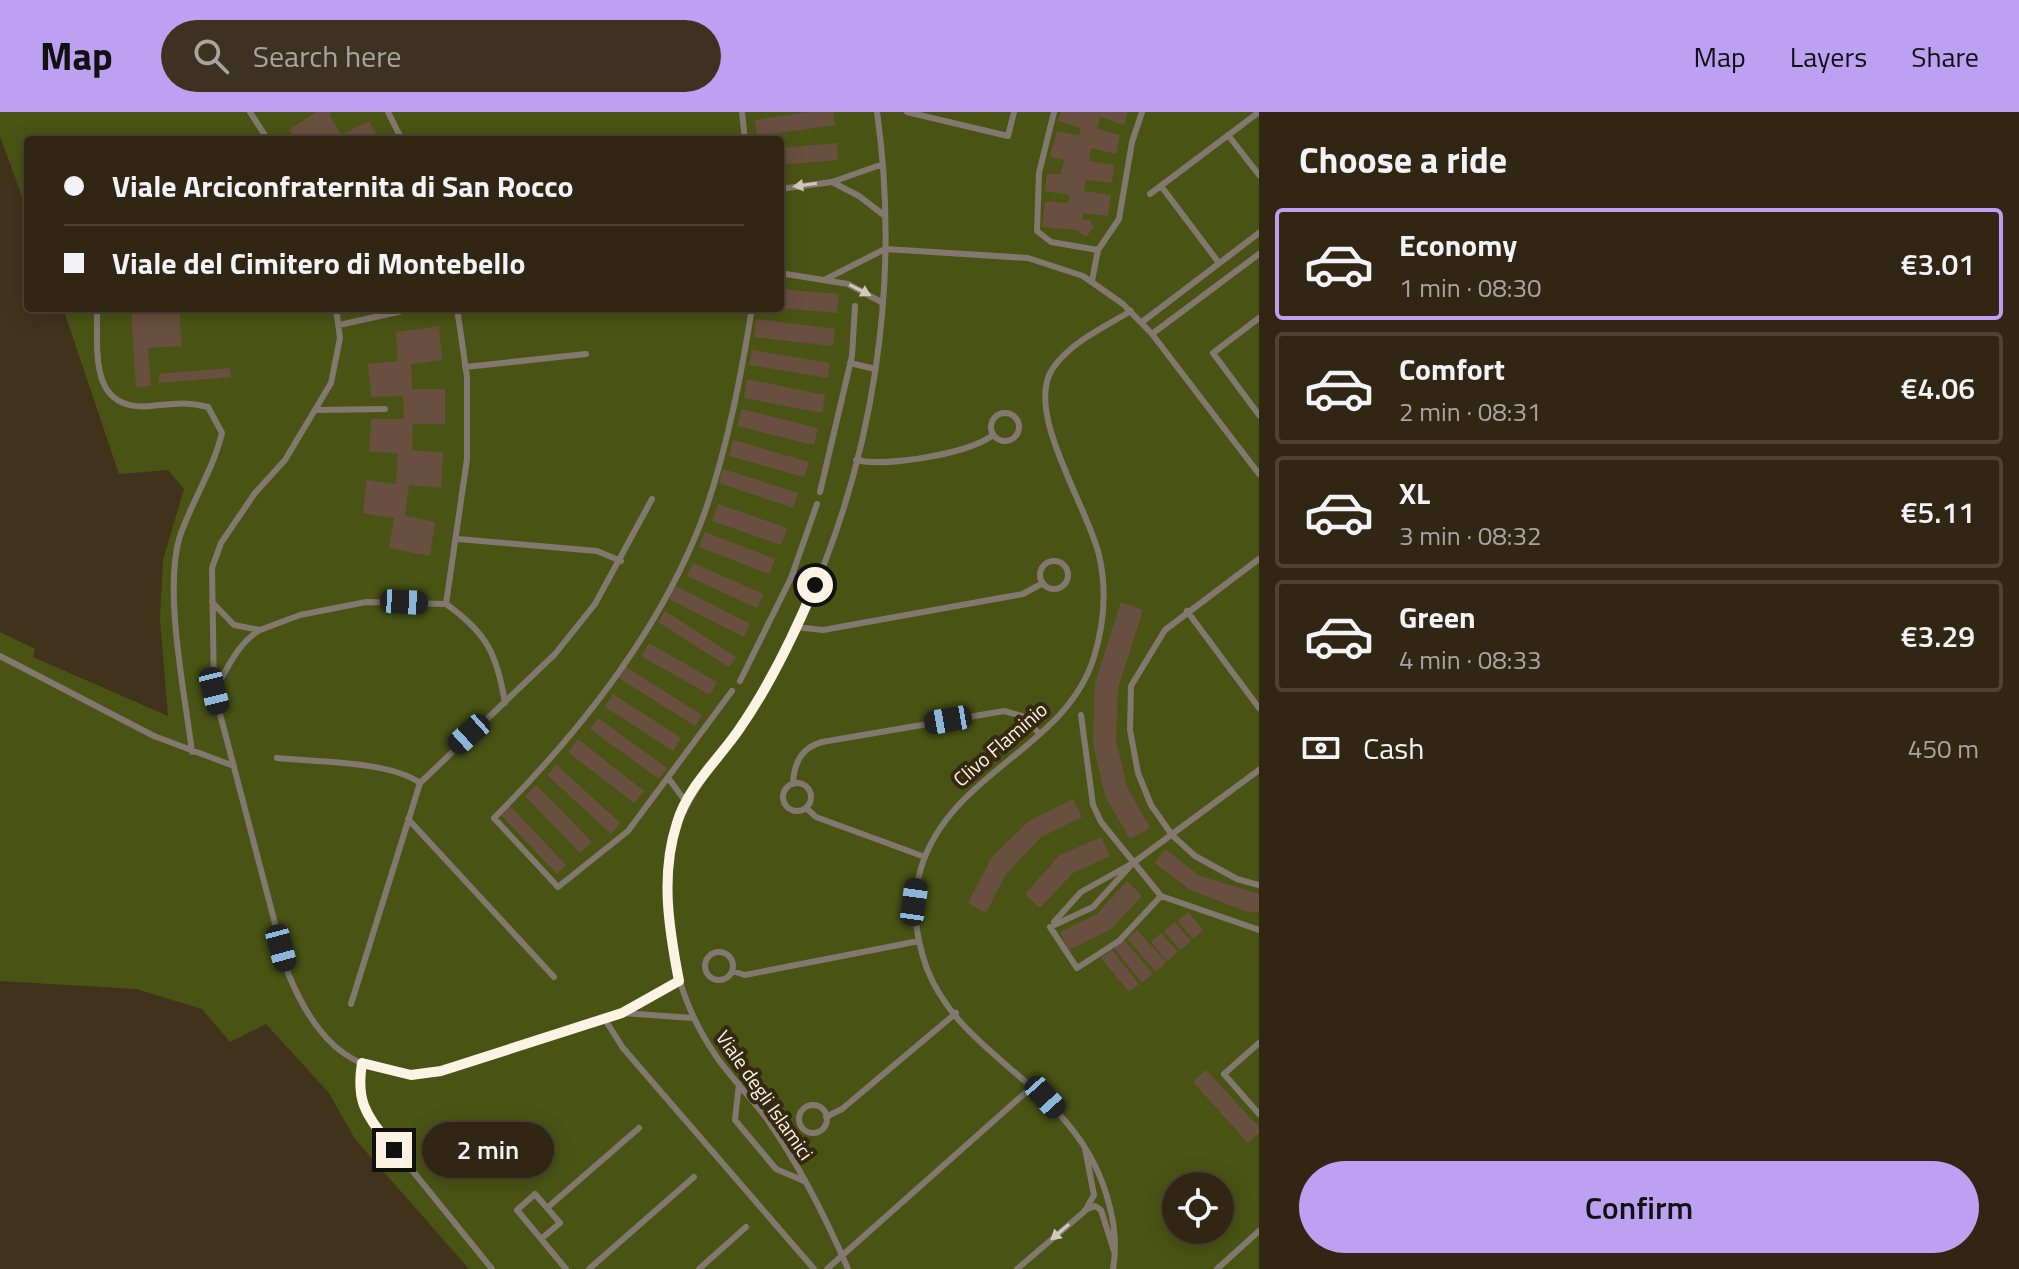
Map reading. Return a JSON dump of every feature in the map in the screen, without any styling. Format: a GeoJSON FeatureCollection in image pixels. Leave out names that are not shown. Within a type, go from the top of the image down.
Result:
{"type":"FeatureCollection","features":[{"type":"Feature","properties":{"kind":"lane"},"geometry":{"type":"LineString","coordinates":[[250,112],[265,136]]}},
{"type":"Feature","properties":{"kind":"lane"},"geometry":{"type":"LineString","coordinates":[[388,112],[400,136]]}},
{"type":"Feature","properties":{"kind":"lane"},"geometry":{"type":"LineString","coordinates":[[742,112],[745,136]]}},
{"type":"Feature","properties":{"kind":"lane","name":"Viale degli Islamici"},"geometry":{"type":"LineString","coordinates":[[848,1269],[804,1181],[768,1121],[716,1056],[693,1018],[679,981],[669,926],[668,881],[677,822],[686,802],[739,730],[796,627],[815,585],[856,460],[875,369],[883,303],[885,216],[877,112]]}},
{"type":"Feature","properties":{"kind":"lane"},"geometry":{"type":"LineString","coordinates":[[907,112],[1008,136],[1014,112]]}},
{"type":"Feature","properties":{"kind":"lane"},"geometry":{"type":"LineString","coordinates":[[1054,112],[1039,173],[1037,231],[1051,242],[1098,250]]}},
{"type":"Feature","properties":{"kind":"lane"},"geometry":{"type":"LineString","coordinates":[[1092,281],[1098,250],[1119,219],[1132,142],[1142,112]]}},
{"type":"Feature","properties":{"kind":"lane"},"geometry":{"type":"LineString","coordinates":[[1150,194],[1259,112]]}},
{"type":"Feature","properties":{"kind":"lane"},"geometry":{"type":"LineString","coordinates":[[1228,135],[1259,175]]}},
{"type":"Feature","properties":{"kind":"lane"},"geometry":{"type":"LineString","coordinates":[[784,188],[832,182],[883,164]]}},
{"type":"Feature","properties":{"kind":"lane"},"geometry":{"type":"LineString","coordinates":[[832,182],[859,196],[885,216]]}},
{"type":"Feature","properties":{"kind":"lane"},"geometry":{"type":"LineString","coordinates":[[1161,186],[1219,263]]}},
{"type":"Feature","properties":{"kind":"lane"},"geometry":{"type":"LineString","coordinates":[[1142,322],[1259,233]]}},
{"type":"Feature","properties":{"kind":"lane"},"geometry":{"type":"LineString","coordinates":[[826,279],[885,249],[1028,258],[1092,281],[1142,322],[1259,474]]}},
{"type":"Feature","properties":{"kind":"lane"},"geometry":{"type":"LineString","coordinates":[[1152,334],[1259,254]]}},
{"type":"Feature","properties":{"kind":"lane"},"geometry":{"type":"LineString","coordinates":[[784,274],[826,279],[855,287],[883,303]]}},
{"type":"Feature","properties":{"kind":"lane"},"geometry":{"type":"LineString","coordinates":[[820,492],[850,363],[855,306]]}},
{"type":"Feature","properties":{"kind":"lane","name":"Clivo Flaminio"},"geometry":{"type":"LineString","coordinates":[[1082,1142],[1033,1086],[936,991],[919,941],[914,902],[925,857],[945,817],[962,797],[1040,734],[1065,707],[1091,667],[1099,636],[1104,590],[1096,544],[1050,427],[1044,389],[1053,368],[1067,353],[1131,311]]}},
{"type":"Feature","properties":{"kind":"lane"},"geometry":{"type":"LineString","coordinates":[[97,312],[99,376],[109,394],[124,404],[147,407],[189,401],[208,407],[222,433],[180,538],[175,572],[178,638],[192,752]]}},
{"type":"Feature","properties":{"kind":"lane"},"geometry":{"type":"LineString","coordinates":[[337,312],[340,338],[331,383],[285,460],[255,493],[221,543],[212,568],[214,691],[288,973],[300,1002],[320,1034],[345,1057],[411,1075],[441,1071],[622,1013],[679,981]]}},
{"type":"Feature","properties":{"kind":"lane"},"geometry":{"type":"LineString","coordinates":[[339,325],[398,312]]}},
{"type":"Feature","properties":{"kind":"lane"},"geometry":{"type":"LineString","coordinates":[[446,604],[458,539],[467,459],[465,367],[458,312]]}},
{"type":"Feature","properties":{"kind":"lane"},"geometry":{"type":"LineString","coordinates":[[732,691],[628,831],[558,887],[494,818],[547,764],[617,674],[680,567],[705,511],[726,443],[739,390],[751,312]]}},
{"type":"Feature","properties":{"kind":"lane"},"geometry":{"type":"LineString","coordinates":[[1259,318],[1213,353],[1256,405],[1259,415]]}},
{"type":"Feature","properties":{"kind":"lane"},"geometry":{"type":"LineString","coordinates":[[465,367],[586,354]]}},
{"type":"Feature","properties":{"kind":"lane"},"geometry":{"type":"LineString","coordinates":[[850,363],[875,369]]}},
{"type":"Feature","properties":{"kind":"lane"},"geometry":{"type":"LineString","coordinates":[[316,410],[385,409]]}},
{"type":"Feature","properties":{"kind":"lane"},"geometry":{"type":"LineString","coordinates":[[1008,414],[1016,418],[1019,427],[1013,438],[1000,440],[993,435],[992,421],[999,415],[1008,414]]}},
{"type":"Feature","properties":{"kind":"lane"},"geometry":{"type":"LineString","coordinates":[[856,460],[883,462],[950,451],[973,446],[993,435]]}},
{"type":"Feature","properties":{"kind":"lane"},"geometry":{"type":"LineString","coordinates":[[351,1004],[420,783],[505,703],[579,624],[621,561],[652,499]]}},
{"type":"Feature","properties":{"kind":"lane"},"geometry":{"type":"LineString","coordinates":[[740,681],[793,574],[817,504]]}},
{"type":"Feature","properties":{"kind":"lane"},"geometry":{"type":"LineString","coordinates":[[458,539],[597,551],[621,561]]}},
{"type":"Feature","properties":{"kind":"lane"},"geometry":{"type":"LineString","coordinates":[[1259,559],[1165,630],[1131,686],[1130,730],[1138,773],[1151,805],[1172,835],[1195,856],[1237,879],[1259,885]]}},
{"type":"Feature","properties":{"kind":"lane"},"geometry":{"type":"LineString","coordinates":[[1048,563],[1065,567],[1068,575],[1062,586],[1054,589],[1043,583],[1042,570],[1048,563]]}},
{"type":"Feature","properties":{"kind":"lane"},"geometry":{"type":"LineString","coordinates":[[793,574],[815,585]]}},
{"type":"Feature","properties":{"kind":"lane"},"geometry":{"type":"LineString","coordinates":[[796,627],[823,630],[1023,594],[1043,583]]}},
{"type":"Feature","properties":{"kind":"lane"},"geometry":{"type":"LineString","coordinates":[[212,602],[234,625],[260,630]]}},
{"type":"Feature","properties":{"kind":"lane"},"geometry":{"type":"LineString","coordinates":[[214,691],[232,658],[250,636],[260,630],[300,615],[366,602],[446,604],[486,639],[500,673],[505,703]]}},
{"type":"Feature","properties":{"kind":"lane"},"geometry":{"type":"LineString","coordinates":[[1187,611],[1259,708]]}},
{"type":"Feature","properties":{"kind":"lane"},"geometry":{"type":"LineString","coordinates":[[0,656],[154,736],[234,766]]}},
{"type":"Feature","properties":{"kind":"lane"},"geometry":{"type":"LineString","coordinates":[[793,784],[802,784],[809,791],[811,800],[806,808],[794,810],[784,802],[784,793],[793,784],[800,755],[810,746],[822,742],[1004,711],[1022,716],[1040,734]]}},
{"type":"Feature","properties":{"kind":"lane"},"geometry":{"type":"LineString","coordinates":[[1081,715],[1093,805],[1101,822],[1133,863],[1161,896],[1259,930]]}},
{"type":"Feature","properties":{"kind":"lane"},"geometry":{"type":"LineString","coordinates":[[277,758],[371,768],[411,776],[420,783]]}},
{"type":"Feature","properties":{"kind":"lane"},"geometry":{"type":"LineString","coordinates":[[1050,927],[1081,892],[1133,863],[1259,770]]}},
{"type":"Feature","properties":{"kind":"lane"},"geometry":{"type":"LineString","coordinates":[[669,779],[686,802]]}},
{"type":"Feature","properties":{"kind":"lane"},"geometry":{"type":"LineString","coordinates":[[806,808],[816,817],[925,857]]}},
{"type":"Feature","properties":{"kind":"lane"},"geometry":{"type":"LineString","coordinates":[[408,819],[554,977]]}},
{"type":"Feature","properties":{"kind":"lane"},"geometry":{"type":"LineString","coordinates":[[1050,927],[1093,907],[1133,863]]}},
{"type":"Feature","properties":{"kind":"lane"},"geometry":{"type":"LineString","coordinates":[[1050,927],[1077,968],[1119,941],[1161,896]]}},
{"type":"Feature","properties":{"kind":"lane"},"geometry":{"type":"LineString","coordinates":[[732,971],[745,975],[919,941]]}},
{"type":"Feature","properties":{"kind":"lane"},"geometry":{"type":"LineString","coordinates":[[723,953],[732,962],[732,971],[726,978],[717,980],[709,975],[706,962],[711,955],[723,953]]}},
{"type":"Feature","properties":{"kind":"lane"},"geometry":{"type":"LineString","coordinates":[[622,1013],[693,1018]]}},
{"type":"Feature","properties":{"kind":"lane"},"geometry":{"type":"LineString","coordinates":[[826,1117],[842,1109],[956,1013]]}},
{"type":"Feature","properties":{"kind":"lane"},"geometry":{"type":"LineString","coordinates":[[604,1018],[623,1048],[814,1269]]}},
{"type":"Feature","properties":{"kind":"lane"},"geometry":{"type":"LineString","coordinates":[[1259,1043],[1224,1074],[1259,1114]]}},
{"type":"Feature","properties":{"kind":"lane"},"geometry":{"type":"LineString","coordinates":[[362,1063],[359,1095],[364,1111],[492,1269]]}},
{"type":"Feature","properties":{"kind":"lane"},"geometry":{"type":"LineString","coordinates":[[739,1084],[735,1120],[776,1169],[804,1181]]}},
{"type":"Feature","properties":{"kind":"lane"},"geometry":{"type":"LineString","coordinates":[[827,1269],[1033,1086]]}},
{"type":"Feature","properties":{"kind":"lane"},"geometry":{"type":"LineString","coordinates":[[810,1106],[819,1107],[826,1117],[825,1126],[814,1133],[802,1127],[799,1119],[802,1111],[810,1106]]}},
{"type":"Feature","properties":{"kind":"lane"},"geometry":{"type":"LineString","coordinates":[[547,1208],[639,1128]]}},
{"type":"Feature","properties":{"kind":"lane"},"geometry":{"type":"LineString","coordinates":[[1082,1142],[1094,1181],[1094,1195],[1085,1211]]}},
{"type":"Feature","properties":{"kind":"lane"},"geometry":{"type":"LineString","coordinates":[[1082,1142],[1097,1164],[1107,1197],[1116,1234],[1113,1269]]}},
{"type":"Feature","properties":{"kind":"lane"},"geometry":{"type":"LineString","coordinates":[[589,1269],[694,1177]]}},
{"type":"Feature","properties":{"kind":"lane"},"geometry":{"type":"LineString","coordinates":[[541,1239],[560,1223],[535,1194],[517,1210],[541,1239],[566,1269]]}},
{"type":"Feature","properties":{"kind":"lane"},"geometry":{"type":"LineString","coordinates":[[1017,1269],[1095,1206],[1101,1210],[1115,1255]]}},
{"type":"Feature","properties":{"kind":"lane"},"geometry":{"type":"LineString","coordinates":[[699,1269],[746,1227]]}},
{"type":"Feature","properties":{"kind":"lane"},"geometry":{"type":"LineString","coordinates":[[1217,1269],[1259,1231]]}},
{"type":"Feature","properties":{"kind":"green space"},"geometry":{"type":"Polygon","coordinates":[[[0,112],[1259,112],[1259,1269],[469,1269],[355,1139],[329,1093],[266,1024],[230,1042],[202,1009],[136,989],[0,981],[0,632],[35,649],[33,657],[168,716],[160,619],[163,560],[184,489],[168,470],[119,474],[64,312],[784,312],[784,136],[24,136],[24,202],[0,136],[0,112]]]}},
{"type":"Feature","properties":{"kind":"building"},"geometry":{"type":"Polygon","coordinates":[[[316,112],[332,112],[329,114],[341,135],[369,121],[377,136],[293,136],[289,130],[316,112]]]}},
{"type":"Feature","properties":{"kind":"building"},"geometry":{"type":"Polygon","coordinates":[[[808,112],[833,112],[835,125],[757,136],[755,120],[808,112]]]}},
{"type":"Feature","properties":{"kind":"building"},"geometry":{"type":"Polygon","coordinates":[[[1061,112],[1128,112],[1124,125],[1100,117],[1097,129],[1120,135],[1116,154],[1091,148],[1089,161],[1114,165],[1112,183],[1086,180],[1084,191],[1111,195],[1108,216],[1083,213],[1082,220],[1089,220],[1094,227],[1086,237],[1077,230],[1042,227],[1045,201],[1068,203],[1070,195],[1045,191],[1047,174],[1061,174],[1064,160],[1050,157],[1057,131],[1079,136],[1081,128],[1058,121],[1061,112]]]}},
{"type":"Feature","properties":{"kind":"building"},"geometry":{"type":"Polygon","coordinates":[[[837,143],[838,160],[784,165],[784,148],[837,143]]]}},
{"type":"Feature","properties":{"kind":"building"},"geometry":{"type":"Polygon","coordinates":[[[784,289],[839,294],[837,313],[784,308],[784,289]]]}},
{"type":"Feature","properties":{"kind":"building"},"geometry":{"type":"Polygon","coordinates":[[[131,312],[179,312],[182,346],[148,348],[151,386],[136,387],[131,312]]]}},
{"type":"Feature","properties":{"kind":"building"},"geometry":{"type":"Polygon","coordinates":[[[756,319],[835,329],[833,346],[754,337],[756,319]]]}},
{"type":"Feature","properties":{"kind":"building"},"geometry":{"type":"Polygon","coordinates":[[[439,326],[442,360],[411,364],[412,389],[445,389],[445,424],[413,424],[412,450],[443,453],[441,488],[409,485],[405,516],[435,522],[430,556],[389,548],[394,518],[363,513],[367,480],[396,484],[398,453],[369,452],[371,419],[404,419],[403,396],[371,397],[368,364],[398,361],[396,332],[439,326]]]}},
{"type":"Feature","properties":{"kind":"building"},"geometry":{"type":"Polygon","coordinates":[[[752,350],[830,363],[828,378],[749,365],[752,350]]]}},
{"type":"Feature","properties":{"kind":"building"},"geometry":{"type":"Polygon","coordinates":[[[230,368],[231,377],[159,383],[159,374],[230,368]]]}},
{"type":"Feature","properties":{"kind":"building"},"geometry":{"type":"Polygon","coordinates":[[[747,379],[825,395],[822,413],[744,398],[747,379]]]}},
{"type":"Feature","properties":{"kind":"building"},"geometry":{"type":"Polygon","coordinates":[[[742,409],[818,428],[814,445],[737,426],[742,409]]]}},
{"type":"Feature","properties":{"kind":"building"},"geometry":{"type":"Polygon","coordinates":[[[733,440],[809,462],[804,477],[729,456],[733,440]]]}},
{"type":"Feature","properties":{"kind":"building"},"geometry":{"type":"Polygon","coordinates":[[[723,469],[798,493],[793,508],[719,483],[723,469]]]}},
{"type":"Feature","properties":{"kind":"building"},"geometry":{"type":"Polygon","coordinates":[[[718,504],[787,528],[781,545],[712,521],[718,504]]]}},
{"type":"Feature","properties":{"kind":"building"},"geometry":{"type":"Polygon","coordinates":[[[705,532],[775,559],[769,574],[699,547],[705,532]]]}},
{"type":"Feature","properties":{"kind":"building"},"geometry":{"type":"Polygon","coordinates":[[[693,563],[763,594],[757,608],[687,576],[693,563]]]}},
{"type":"Feature","properties":{"kind":"building"},"geometry":{"type":"Polygon","coordinates":[[[676,586],[750,624],[744,637],[669,599],[676,586]]]}},
{"type":"Feature","properties":{"kind":"building"},"geometry":{"type":"Polygon","coordinates":[[[1121,602],[1143,610],[1118,688],[1116,740],[1127,787],[1150,828],[1130,839],[1105,796],[1093,743],[1095,683],[1121,602]]]}},
{"type":"Feature","properties":{"kind":"building"},"geometry":{"type":"Polygon","coordinates":[[[665,611],[736,657],[729,667],[658,622],[665,611]]]}},
{"type":"Feature","properties":{"kind":"building"},"geometry":{"type":"Polygon","coordinates":[[[649,643],[717,682],[710,695],[641,656],[649,643]]]}},
{"type":"Feature","properties":{"kind":"building"},"geometry":{"type":"Polygon","coordinates":[[[623,665],[702,715],[695,726],[616,676],[623,665]]]}},
{"type":"Feature","properties":{"kind":"building"},"geometry":{"type":"Polygon","coordinates":[[[613,694],[681,738],[673,751],[605,707],[613,694]]]}},
{"type":"Feature","properties":{"kind":"building"},"geometry":{"type":"Polygon","coordinates":[[[598,718],[667,768],[659,779],[590,729],[598,718]]]}},
{"type":"Feature","properties":{"kind":"building"},"geometry":{"type":"Polygon","coordinates":[[[578,739],[644,791],[634,803],[568,752],[578,739]]]}},
{"type":"Feature","properties":{"kind":"building"},"geometry":{"type":"Polygon","coordinates":[[[557,765],[620,823],[611,834],[547,775],[557,765]]]}},
{"type":"Feature","properties":{"kind":"building"},"geometry":{"type":"Polygon","coordinates":[[[536,785],[592,842],[580,853],[525,796],[536,785]]]}},
{"type":"Feature","properties":{"kind":"building"},"geometry":{"type":"Polygon","coordinates":[[[1073,799],[1082,817],[1041,837],[1006,874],[986,913],[968,903],[992,857],[1029,821],[1073,799]]]}},
{"type":"Feature","properties":{"kind":"building"},"geometry":{"type":"Polygon","coordinates":[[[510,806],[566,865],[557,874],[501,815],[510,806]]]}},
{"type":"Feature","properties":{"kind":"building"},"geometry":{"type":"Polygon","coordinates":[[[1101,837],[1110,856],[1073,873],[1040,908],[1025,894],[1060,855],[1101,837]]]}},
{"type":"Feature","properties":{"kind":"building"},"geometry":{"type":"Polygon","coordinates":[[[1165,849],[1200,876],[1259,894],[1259,912],[1248,912],[1190,890],[1155,863],[1165,849]]]}},
{"type":"Feature","properties":{"kind":"building"},"geometry":{"type":"Polygon","coordinates":[[[1127,881],[1142,896],[1111,929],[1069,950],[1060,932],[1097,914],[1127,881]]]}},
{"type":"Feature","properties":{"kind":"building"},"geometry":{"type":"Polygon","coordinates":[[[1188,912],[1203,930],[1193,939],[1178,921],[1188,912]]]}},
{"type":"Feature","properties":{"kind":"building"},"geometry":{"type":"Polygon","coordinates":[[[1175,922],[1191,941],[1180,950],[1164,931],[1175,922]]]}},
{"type":"Feature","properties":{"kind":"building"},"geometry":{"type":"Polygon","coordinates":[[[1137,930],[1166,962],[1156,972],[1127,939],[1137,930]]]}},
{"type":"Feature","properties":{"kind":"building"},"geometry":{"type":"Polygon","coordinates":[[[1161,933],[1178,952],[1167,961],[1151,942],[1161,933]]]}},
{"type":"Feature","properties":{"kind":"building"},"geometry":{"type":"Polygon","coordinates":[[[1124,940],[1153,974],[1142,983],[1114,948],[1124,940]]]}},
{"type":"Feature","properties":{"kind":"building"},"geometry":{"type":"Polygon","coordinates":[[[1112,950],[1139,984],[1129,992],[1101,958],[1112,950]]]}},
{"type":"Feature","properties":{"kind":"building"},"geometry":{"type":"Polygon","coordinates":[[[1206,1070],[1259,1127],[1259,1133],[1248,1143],[1193,1082],[1206,1070]]]}},
{"type":"Feature","properties":{"kind":"route"},"geometry":{"type":"LineString","coordinates":[[394,1150],[364,1111],[359,1095],[362,1063],[380,1070],[411,1075],[441,1071],[622,1013],[679,981],[669,926],[668,881],[677,822],[686,802],[739,730],[774,671],[815,585]]}}]}
